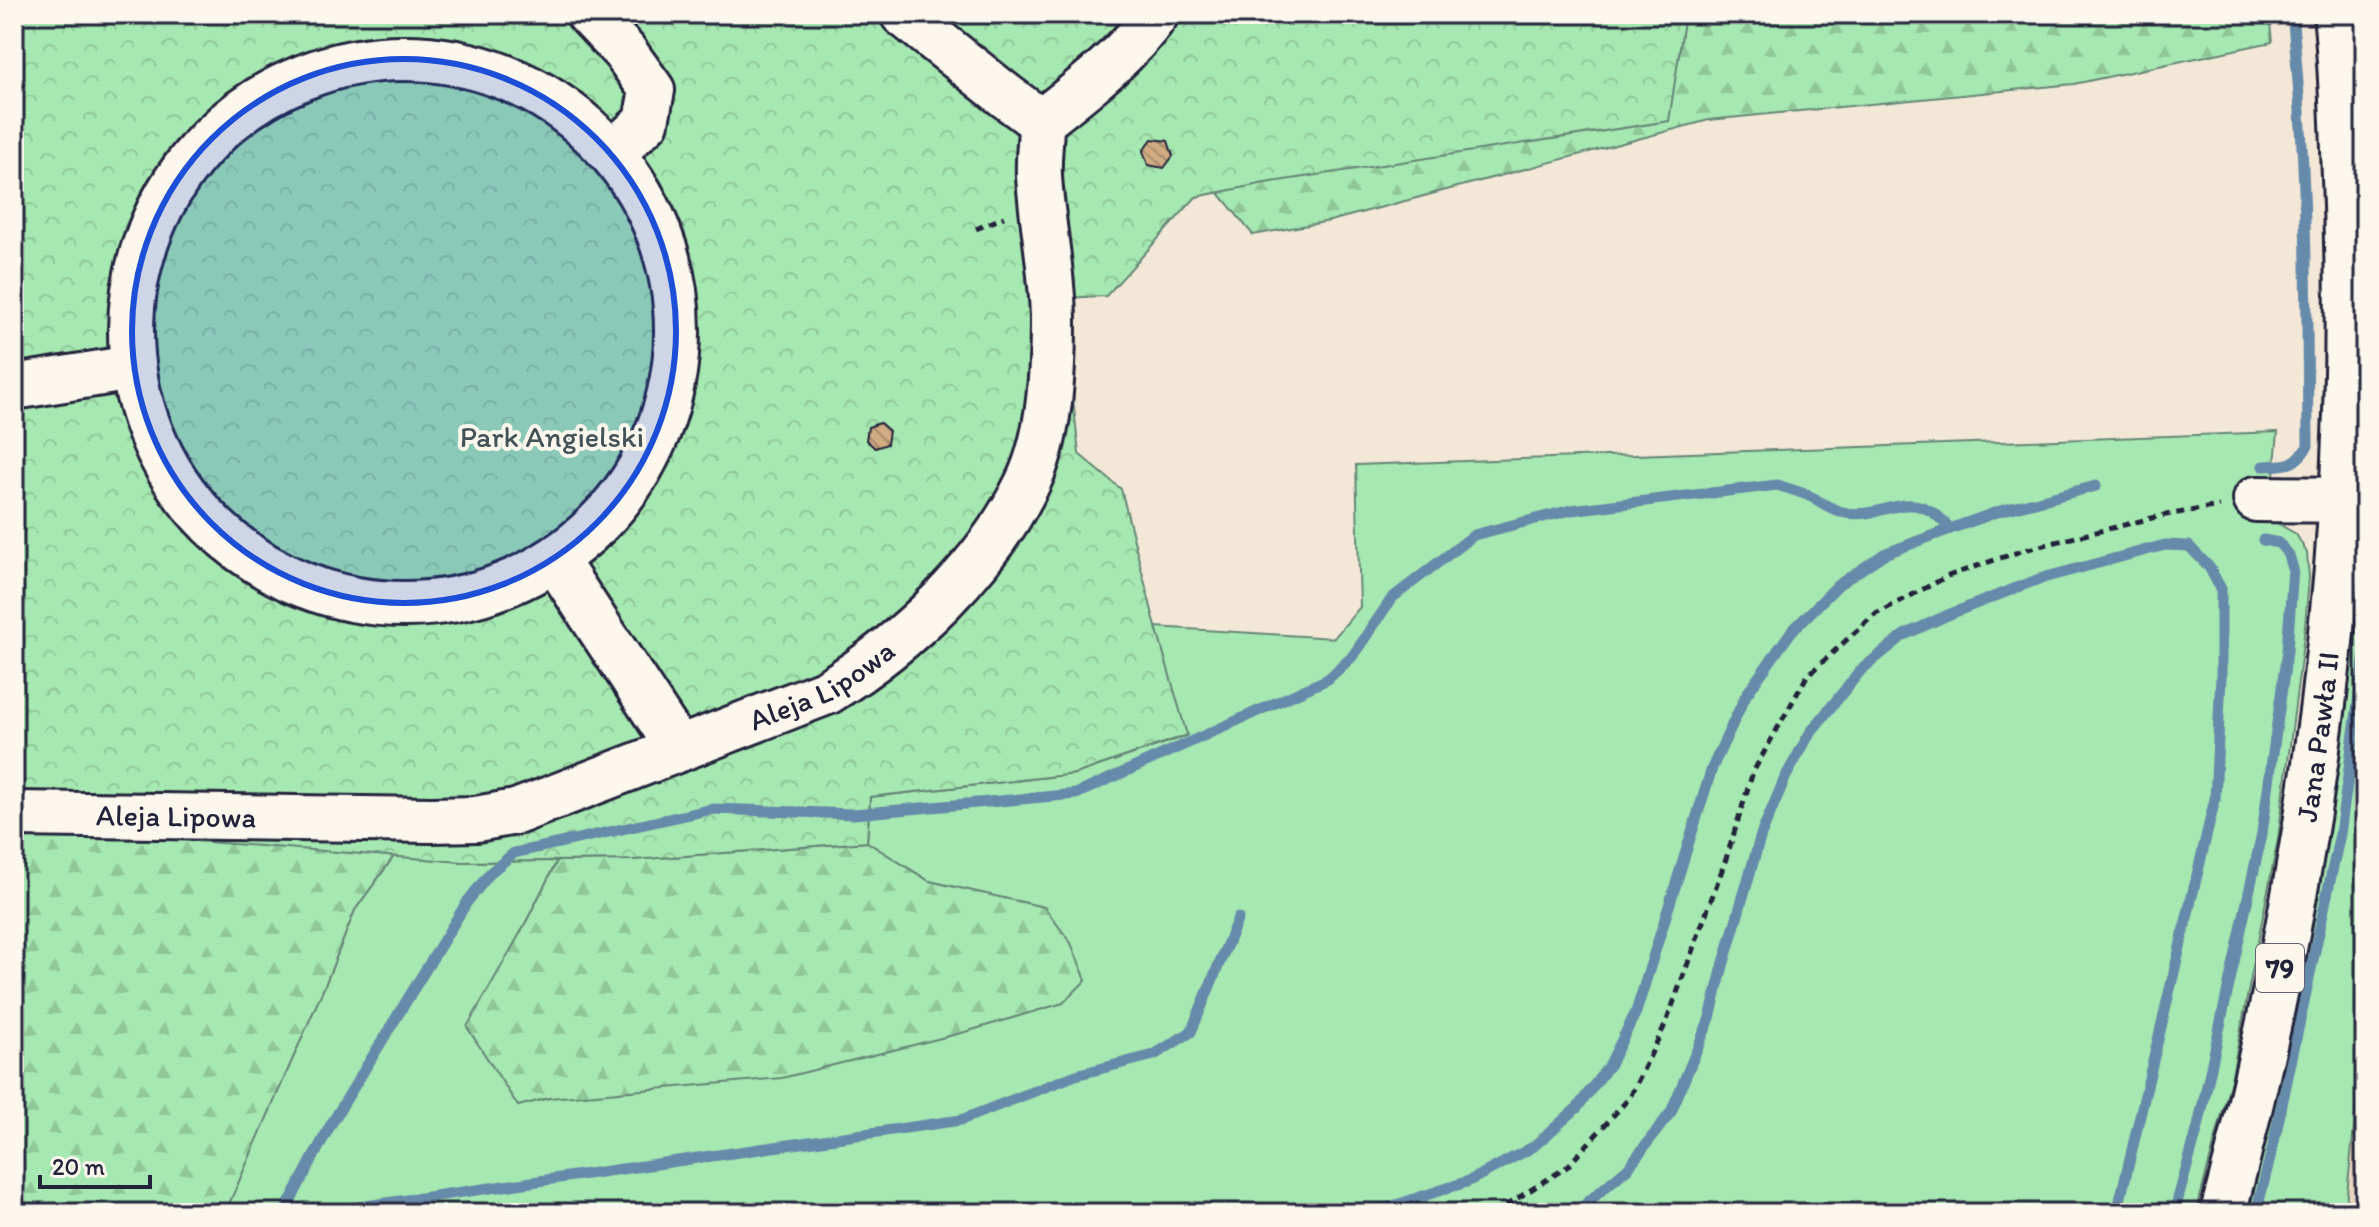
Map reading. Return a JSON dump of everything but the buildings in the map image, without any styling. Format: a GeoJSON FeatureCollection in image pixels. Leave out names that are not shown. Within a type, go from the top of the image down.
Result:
{"type":"FeatureCollection","features":[{"type":"Feature","properties":{"kind":"street"},"geometry":{"type":"LineString","coordinates":[[589,14],[624,51],[652,90],[646,122],[614,152]]}},
{"type":"Feature","properties":{"kind":"street"},"geometry":{"type":"LineString","coordinates":[[903,14],[1041,122],[1097,77],[1156,14]]}},
{"type":"Feature","properties":{"kind":"street","name":"Jana Pawła II"},"geometry":{"type":"LineString","coordinates":[[2223,1213],[2269,1018],[2311,796],[2354,500],[2348,234],[2336,14]]}},
{"type":"Feature","properties":{"kind":"street"},"geometry":{"type":"LineString","coordinates":[[409,57],[494,72],[570,113],[614,152],[663,241],[674,283],[678,350],[671,389],[645,460],[603,519],[557,563],[503,586],[436,604],[386,605],[340,597],[295,583],[258,563],[218,531],[190,501],[162,459],[145,416],[132,368],[132,323],[138,277],[149,233],[174,182],[203,146],[236,115],[274,90],[317,71],[360,60],[409,57]]}},
{"type":"Feature","properties":{"kind":"street","name":"Aleja Lipowa"},"geometry":{"type":"LineString","coordinates":[[14,814],[476,819],[516,812],[803,702],[847,679],[922,619],[966,573],[1000,528],[1028,482],[1041,442],[1049,401],[1053,321],[1039,174],[1041,122]]}},
{"type":"Feature","properties":{"kind":"street"},"geometry":{"type":"LineString","coordinates":[[14,387],[132,368]]}},
{"type":"Feature","properties":{"kind":"street"},"geometry":{"type":"LineString","coordinates":[[2256,499],[2354,500]]}},
{"type":"Feature","properties":{"kind":"street"},"geometry":{"type":"LineString","coordinates":[[557,563],[679,749]]}},
{"type":"Feature","properties":{"kind":"path"},"geometry":{"type":"LineString","coordinates":[[1494,1213],[1567,1167],[1630,1097],[1666,1023],[1726,859],[1753,772],[1807,676],[1874,615],[1948,576],[2024,550],[2160,516],[2256,499]]}},
{"type":"Feature","properties":{"kind":"highlighted area"},"geometry":{"type":"Polygon","coordinates":[[[409,57],[494,72],[570,113],[614,152],[663,241],[674,283],[678,350],[645,460],[603,519],[557,563],[436,604],[386,605],[295,583],[218,531],[162,459],[132,368],[132,323],[149,233],[174,182],[203,146],[274,90],[317,71],[409,57]]]}},
{"type":"Feature","properties":{"kind":"shaded area"},"geometry":{"type":"Polygon","coordinates":[[[2365,1022],[2365,1213],[2345,1213],[2359,1065],[2365,1022]]]}},
{"type":"Feature","properties":{"kind":"green space","name":"Park Angielski"},"geometry":{"type":"Polygon","coordinates":[[[14,14],[1685,14],[1669,121],[1265,183],[1196,197],[1106,296],[1062,298],[1079,454],[1121,489],[1187,735],[1075,774],[870,797],[867,842],[632,860],[463,862],[14,829],[14,14]]]}},
{"type":"Feature","properties":{"kind":"green space"},"geometry":{"type":"Polygon","coordinates":[[[1206,14],[2269,14],[2272,42],[2074,84],[1709,120],[1330,221],[1253,235],[1200,170],[1206,14]]]}},
{"type":"Feature","properties":{"kind":"green space"},"geometry":{"type":"Polygon","coordinates":[[[2278,432],[2270,519],[2296,534],[2307,553],[2309,577],[2305,627],[2278,839],[2231,1080],[2196,1213],[94,1213],[229,1203],[355,910],[394,856],[463,862],[557,861],[523,928],[518,1105],[549,1098],[1044,908],[929,881],[867,842],[870,797],[1075,774],[1186,736],[1156,627],[1334,638],[1360,607],[1356,465],[2278,432]]]}},
{"type":"Feature","properties":{"kind":"green space"},"geometry":{"type":"Polygon","coordinates":[[[2365,510],[2365,1021],[2345,1213],[2249,1213],[2304,972],[2365,510]]]}},
{"type":"Feature","properties":{"kind":"green space"},"geometry":{"type":"Polygon","coordinates":[[[14,829],[394,856],[355,910],[229,1204],[94,1213],[14,1213],[14,829]]]}},
{"type":"Feature","properties":{"kind":"green space"},"geometry":{"type":"Polygon","coordinates":[[[867,842],[929,881],[1044,907],[1071,943],[1086,980],[1063,1003],[965,1032],[782,1078],[549,1098],[518,1106],[467,1027],[557,861],[632,860],[867,842]]]}},
{"type":"Feature","properties":{"kind":"waterway"},"geometry":{"type":"LineString","coordinates":[[2263,466],[2289,464],[2308,446],[2303,176],[2292,14]]}},
{"type":"Feature","properties":{"kind":"waterway"},"geometry":{"type":"LineString","coordinates":[[284,1213],[330,1126],[467,902],[491,872],[514,853],[713,809],[854,814],[1076,794],[1328,679],[1352,657],[1392,598],[1474,535],[1571,510],[1777,485],[1846,513],[1912,505],[1924,508],[1950,529]]}},
{"type":"Feature","properties":{"kind":"waterway"},"geometry":{"type":"LineString","coordinates":[[1355,1213],[1387,1208],[1469,1181],[1533,1147],[1577,1108],[1610,1064],[1636,1012],[1712,768],[1746,695],[1791,632],[1838,585],[1884,554],[2000,511],[2096,486]]}},
{"type":"Feature","properties":{"kind":"waterway"},"geometry":{"type":"LineString","coordinates":[[2174,1213],[2198,1127],[2262,833],[2287,651],[2293,569],[2289,555],[2279,543],[2263,540]]}},
{"type":"Feature","properties":{"kind":"waterway"},"geometry":{"type":"LineString","coordinates":[[1575,1213],[1628,1168],[1671,1112],[1710,1018],[1761,835],[1785,778],[1810,733],[1861,670],[1904,635],[2039,579],[2165,545],[2189,546],[2209,567],[2221,589],[2221,677],[2215,799],[2117,1213]]}},
{"type":"Feature","properties":{"kind":"waterway"},"geometry":{"type":"LineString","coordinates":[[2256,1213],[2340,834],[2365,653]]}},
{"type":"Feature","properties":{"kind":"waterway"},"geometry":{"type":"LineString","coordinates":[[317,1213],[961,1120],[1076,1075],[1154,1055],[1191,1032],[1238,918]]}}]}
